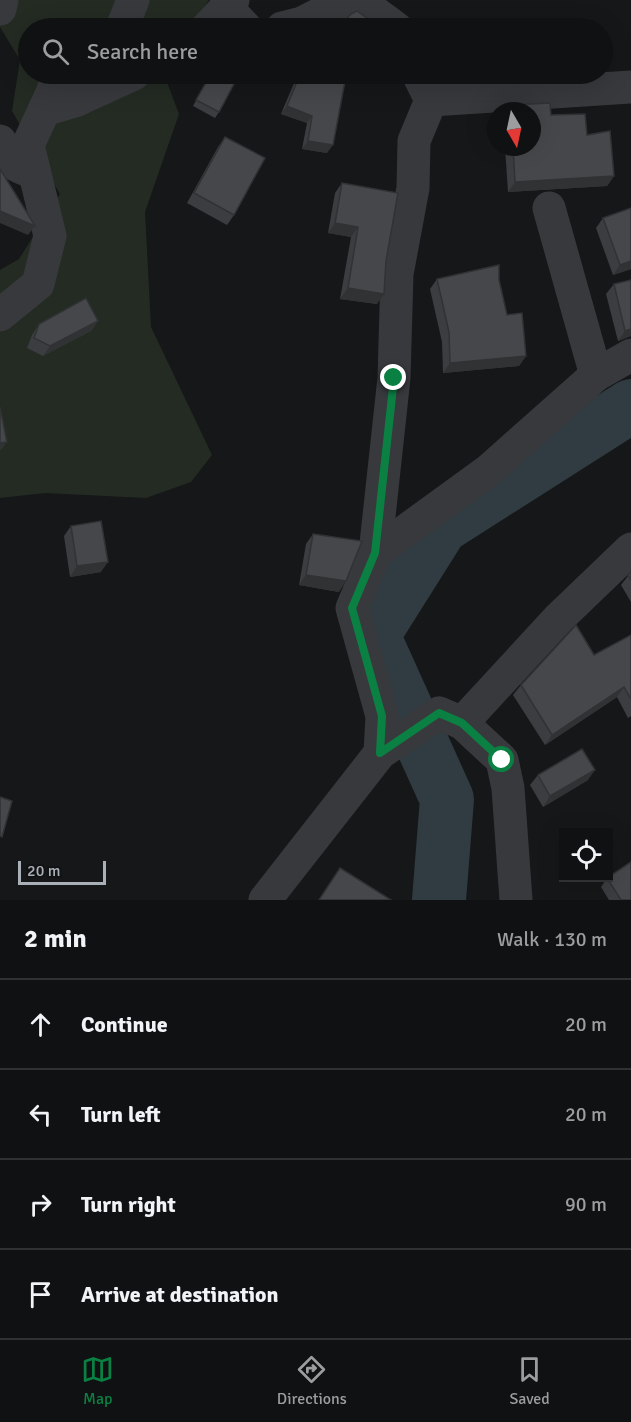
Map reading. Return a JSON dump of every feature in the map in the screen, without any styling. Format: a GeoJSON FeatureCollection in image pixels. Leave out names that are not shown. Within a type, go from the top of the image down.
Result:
{"type":"FeatureCollection","features":[{"type":"Feature","properties":{"kind":"street"},"geometry":{"type":"LineString","coordinates":[[0,9],[2,0]]}},
{"type":"Feature","properties":{"kind":"street"},"geometry":{"type":"LineString","coordinates":[[126,18],[133,0]]}},
{"type":"Feature","properties":{"kind":"street"},"geometry":{"type":"LineString","coordinates":[[312,18],[347,0]]}},
{"type":"Feature","properties":{"kind":"street"},"geometry":{"type":"LineString","coordinates":[[358,0],[382,18]]}},
{"type":"Feature","properties":{"kind":"street"},"geometry":{"type":"LineString","coordinates":[[0,315],[38,284],[50,236],[28,145],[55,84]]}},
{"type":"Feature","properties":{"kind":"street"},"geometry":{"type":"LineString","coordinates":[[44,110],[75,101],[112,84]]}},
{"type":"Feature","properties":{"kind":"street"},"geometry":{"type":"LineString","coordinates":[[380,753],[382,716],[352,608],[375,553],[394,378],[397,274],[413,188],[414,141],[424,87],[631,87]]}},
{"type":"Feature","properties":{"kind":"street"},"geometry":{"type":"LineString","coordinates":[[0,141],[12,164],[34,173]]}},
{"type":"Feature","properties":{"kind":"street"},"geometry":{"type":"LineString","coordinates":[[549,208],[596,375]]}},
{"type":"Feature","properties":{"kind":"street"},"geometry":{"type":"LineString","coordinates":[[375,553],[489,470],[596,375],[631,354]]}},
{"type":"Feature","properties":{"kind":"street"},"geometry":{"type":"LineString","coordinates":[[265,900],[380,753],[450,718],[631,549]]}},
{"type":"Feature","properties":{"kind":"street"},"geometry":{"type":"LineString","coordinates":[[450,718],[502,760],[508,788],[516,900]]}},
{"type":"Feature","properties":{"kind":"shaded area"},"geometry":{"type":"Polygon","coordinates":[[[0,0],[209,0],[197,18],[18,18],[18,57],[0,27],[0,0]]]}},
{"type":"Feature","properties":{"kind":"shaded area"},"geometry":{"type":"Polygon","coordinates":[[[18,73],[18,84],[168,84],[179,114],[145,212],[151,327],[212,455],[191,482],[146,498],[45,493],[0,498],[0,270],[19,259],[60,194],[12,111],[18,73]]]}},
{"type":"Feature","properties":{"kind":"building"},"geometry":{"type":"Polygon","coordinates":[[[357,11],[367,18],[347,18],[357,11]]]}},
{"type":"Feature","properties":{"kind":"building"},"geometry":{"type":"Polygon","coordinates":[[[205,84],[234,84],[219,112],[196,100],[205,84]]]}},
{"type":"Feature","properties":{"kind":"building"},"geometry":{"type":"Polygon","coordinates":[[[296,84],[344,84],[333,145],[308,141],[312,116],[287,106],[296,84]]]}},
{"type":"Feature","properties":{"kind":"building"},"geometry":{"type":"Polygon","coordinates":[[[541,103],[550,103],[551,115],[585,114],[587,135],[610,131],[614,176],[515,182],[514,156],[541,156],[541,103]]]}},
{"type":"Feature","properties":{"kind":"building"},"geometry":{"type":"Polygon","coordinates":[[[225,137],[265,158],[234,215],[194,193],[225,137]]]}},
{"type":"Feature","properties":{"kind":"building"},"geometry":{"type":"Polygon","coordinates":[[[0,169],[35,226],[0,211],[0,169]]]}},
{"type":"Feature","properties":{"kind":"building"},"geometry":{"type":"Polygon","coordinates":[[[342,183],[398,193],[386,261],[384,294],[348,288],[358,227],[335,223],[342,183]]]}},
{"type":"Feature","properties":{"kind":"building"},"geometry":{"type":"Polygon","coordinates":[[[631,208],[631,261],[620,265],[603,218],[631,208]]]}},
{"type":"Feature","properties":{"kind":"building"},"geometry":{"type":"Polygon","coordinates":[[[499,265],[499,280],[507,315],[522,313],[526,356],[450,363],[449,332],[437,279],[499,265]]]}},
{"type":"Feature","properties":{"kind":"building"},"geometry":{"type":"Polygon","coordinates":[[[631,280],[631,329],[625,331],[614,284],[631,280]]]}},
{"type":"Feature","properties":{"kind":"building"},"geometry":{"type":"Polygon","coordinates":[[[86,298],[98,321],[50,346],[34,338],[39,324],[86,298]]]}},
{"type":"Feature","properties":{"kind":"building"},"geometry":{"type":"Polygon","coordinates":[[[0,407],[7,442],[0,443],[0,407]]]}},
{"type":"Feature","properties":{"kind":"building"},"geometry":{"type":"Polygon","coordinates":[[[101,521],[108,562],[77,566],[71,526],[101,521]]]}},
{"type":"Feature","properties":{"kind":"building"},"geometry":{"type":"Polygon","coordinates":[[[313,534],[362,541],[346,581],[306,575],[313,534]]]}},
{"type":"Feature","properties":{"kind":"building"},"geometry":{"type":"Polygon","coordinates":[[[576,625],[594,655],[631,635],[631,699],[624,687],[552,735],[521,685],[576,625]]]}},
{"type":"Feature","properties":{"kind":"building"},"geometry":{"type":"Polygon","coordinates":[[[582,749],[595,770],[550,796],[538,775],[582,749]]]}},
{"type":"Feature","properties":{"kind":"building"},"geometry":{"type":"Polygon","coordinates":[[[0,797],[12,801],[2,837],[0,836],[0,797]]]}},
{"type":"Feature","properties":{"kind":"building"},"geometry":{"type":"Polygon","coordinates":[[[631,862],[631,900],[621,900],[610,882],[613,882],[613,874],[631,862]]]}},
{"type":"Feature","properties":{"kind":"building"},"geometry":{"type":"Polygon","coordinates":[[[340,868],[391,900],[319,900],[340,868]]]}},
{"type":"Feature","properties":{"kind":"waterway"},"geometry":{"type":"LineString","coordinates":[[439,900],[447,799],[373,635],[441,527],[631,406]]}},
{"type":"Feature","properties":{"kind":"route"},"geometry":{"type":"LineString","coordinates":[[394,378],[375,553],[352,608],[382,716],[380,753],[439,713],[462,723],[502,760]]}}]}
